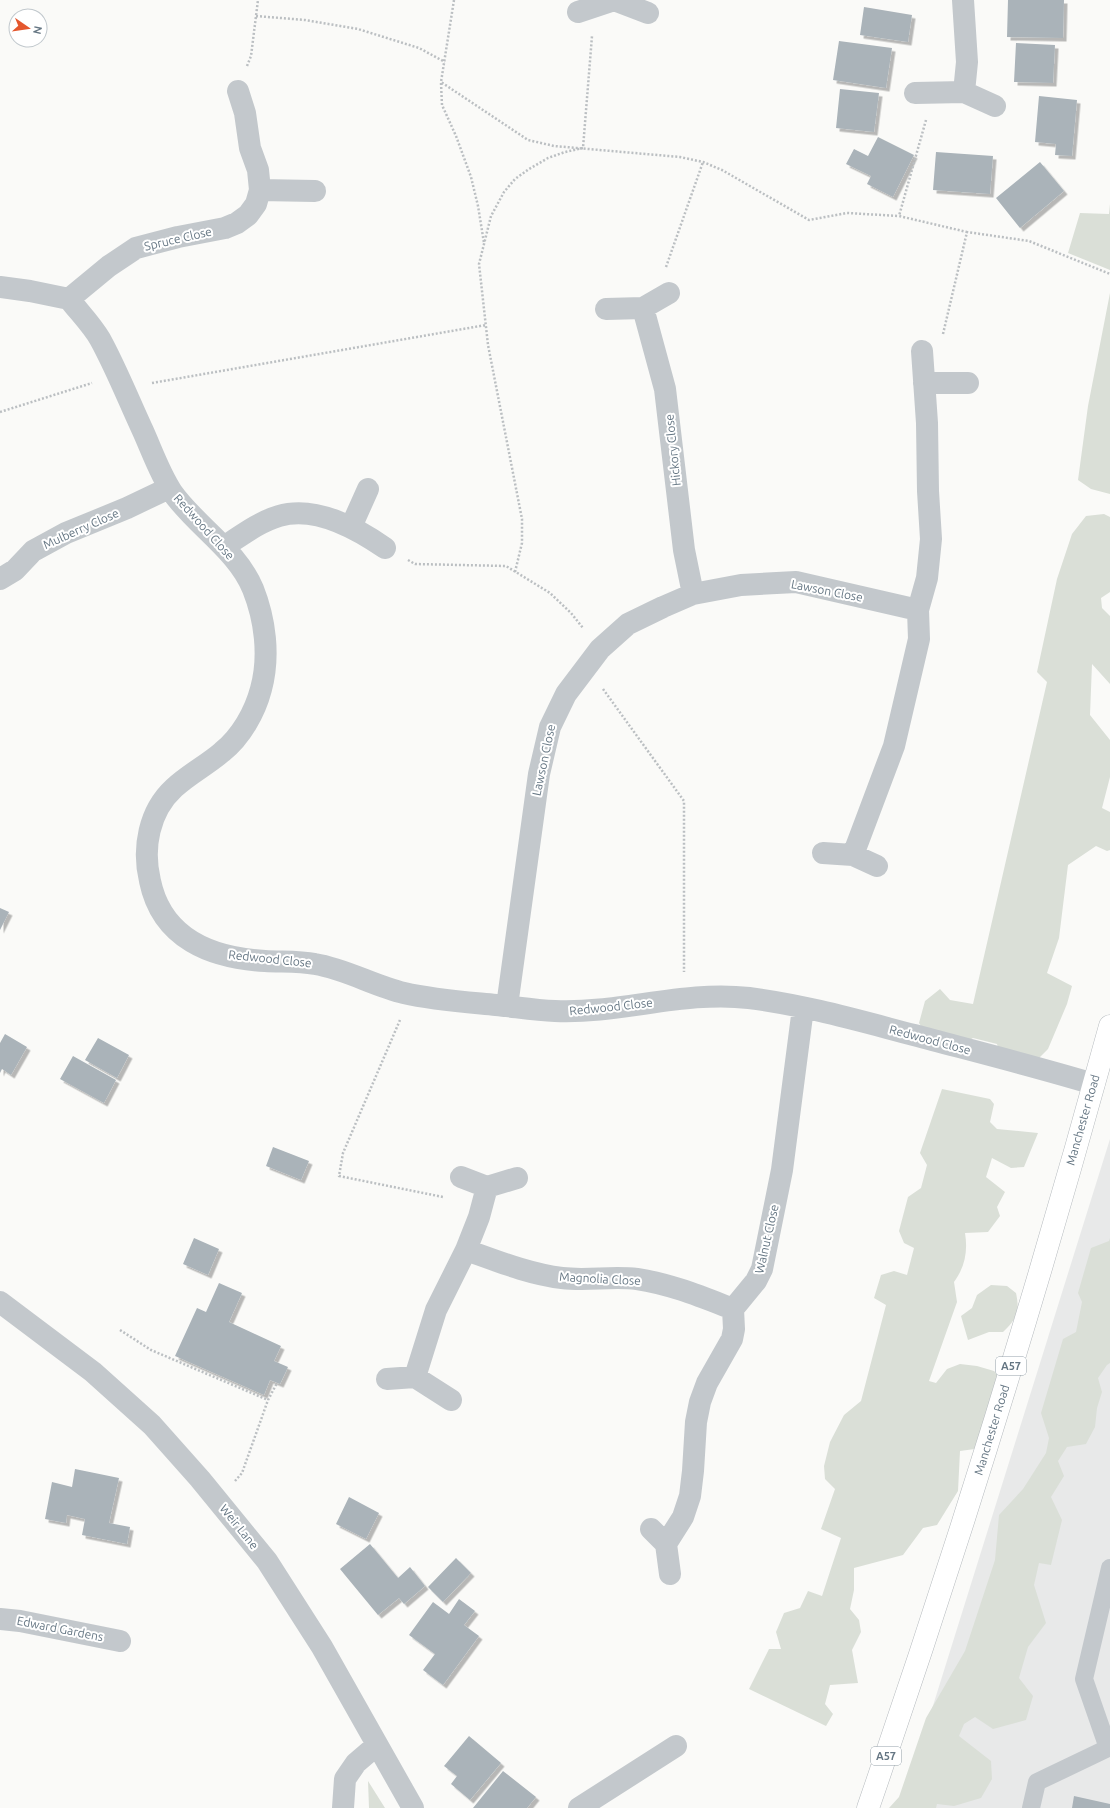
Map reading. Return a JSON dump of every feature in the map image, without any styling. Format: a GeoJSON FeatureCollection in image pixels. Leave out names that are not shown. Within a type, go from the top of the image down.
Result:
{"type":"FeatureCollection","features":[{"type":"Feature","properties":{"kind":"main road","name":"Manchester Road"},"geometry":{"type":"LineString","coordinates":[[868,1808],[980,1471],[1110,1026]]}},
{"type":"Feature","properties":{"kind":"street"},"geometry":{"type":"LineString","coordinates":[[585,9],[614,0],[648,12]]}},
{"type":"Feature","properties":{"kind":"street"},"geometry":{"type":"LineString","coordinates":[[963,0],[967,62],[964,92]]}},
{"type":"Feature","properties":{"kind":"street","name":"Spruce Close"},"geometry":{"type":"LineString","coordinates":[[69,299],[109,266],[136,248],[178,237],[225,228],[237,223],[248,215],[256,204],[260,190],[258,170],[250,148],[245,113],[238,92]]}},
{"type":"Feature","properties":{"kind":"street"},"geometry":{"type":"LineString","coordinates":[[924,93],[964,92],[994,106]]}},
{"type":"Feature","properties":{"kind":"street"},"geometry":{"type":"LineString","coordinates":[[260,190],[315,191]]}},
{"type":"Feature","properties":{"kind":"street"},"geometry":{"type":"LineString","coordinates":[[0,287],[30,290],[69,299]]}},
{"type":"Feature","properties":{"kind":"street","name":"Redwood Close"},"geometry":{"type":"LineString","coordinates":[[69,299],[99,337],[169,488],[191,516],[225,546],[252,585],[261,615],[266,647],[262,687],[248,723],[225,750],[173,789],[159,805],[151,824],[147,844],[147,871],[152,891],[160,909],[171,925],[184,938],[201,948],[251,960],[293,961],[331,967],[407,994],[507,1006],[555,1011],[590,1011],[716,996],[746,998],[803,1008],[858,1021],[1094,1084]]}},
{"type":"Feature","properties":{"kind":"street"},"geometry":{"type":"LineString","coordinates":[[606,309],[655,301]]}},
{"type":"Feature","properties":{"kind":"street","name":"Hickory Close"},"geometry":{"type":"LineString","coordinates":[[655,301],[684,550],[693,594]]}},
{"type":"Feature","properties":{"kind":"street"},"geometry":{"type":"LineString","coordinates":[[853,855],[894,746],[909,676],[916,656],[919,639],[918,610],[927,578],[931,539],[928,491],[927,423],[922,351]]}},
{"type":"Feature","properties":{"kind":"street"},"geometry":{"type":"LineString","coordinates":[[924,383],[968,383]]}},
{"type":"Feature","properties":{"kind":"street","name":"Mulberry Close"},"geometry":{"type":"LineString","coordinates":[[0,580],[15,570],[33,551],[66,533],[127,508],[169,488]]}},
{"type":"Feature","properties":{"kind":"street"},"geometry":{"type":"LineString","coordinates":[[351,528],[368,489]]}},
{"type":"Feature","properties":{"kind":"street"},"geometry":{"type":"LineString","coordinates":[[225,546],[260,524],[279,516],[293,513],[310,514],[332,520],[369,537],[385,548]]}},
{"type":"Feature","properties":{"kind":"street","name":"Lawson Close"},"geometry":{"type":"LineString","coordinates":[[507,1006],[539,774],[550,727],[566,694],[600,650],[628,624],[663,606],[693,594],[741,585],[796,582],[918,610]]}},
{"type":"Feature","properties":{"kind":"street"},"geometry":{"type":"LineString","coordinates":[[823,853],[853,855],[877,866]]}},
{"type":"Feature","properties":{"kind":"street","name":"Walnut Close"},"geometry":{"type":"LineString","coordinates":[[733,1308],[756,1281],[762,1269],[782,1170],[803,1008]]}},
{"type":"Feature","properties":{"kind":"street"},"geometry":{"type":"LineString","coordinates":[[461,1177],[487,1187],[516,1178]]}},
{"type":"Feature","properties":{"kind":"street"},"geometry":{"type":"LineString","coordinates":[[415,1377],[436,1310],[466,1250],[479,1217],[487,1187]]}},
{"type":"Feature","properties":{"kind":"street","name":"Magnolia Close"},"geometry":{"type":"LineString","coordinates":[[466,1250],[507,1265],[561,1278],[581,1279],[616,1277],[662,1284],[733,1308]]}},
{"type":"Feature","properties":{"kind":"street","name":"Weir Lane"},"geometry":{"type":"LineString","coordinates":[[0,1302],[93,1372],[152,1425],[267,1561],[322,1647],[413,1808]]}},
{"type":"Feature","properties":{"kind":"street"},"geometry":{"type":"LineString","coordinates":[[670,1574],[658,1536],[683,1517],[690,1496],[696,1422],[700,1402],[707,1383],[732,1339],[734,1329],[733,1308]]}},
{"type":"Feature","properties":{"kind":"street"},"geometry":{"type":"LineString","coordinates":[[387,1379],[415,1377],[451,1400]]}},
{"type":"Feature","properties":{"kind":"street","name":"Edward Gardens"},"geometry":{"type":"LineString","coordinates":[[0,1619],[20,1621],[120,1641]]}},
{"type":"Feature","properties":{"kind":"street"},"geometry":{"type":"LineString","coordinates":[[343,1808],[345,1779],[356,1763],[377,1745]]}},
{"type":"Feature","properties":{"kind":"street"},"geometry":{"type":"LineString","coordinates":[[580,1808],[676,1746]]}},
{"type":"Feature","properties":{"kind":"lane"},"geometry":{"type":"LineString","coordinates":[[1031,1808],[1037,1782],[1108,1748],[1084,1679],[1110,1568]]}},
{"type":"Feature","properties":{"kind":"path"},"geometry":{"type":"LineString","coordinates":[[238,92],[251,56],[258,0]]}},
{"type":"Feature","properties":{"kind":"path"},"geometry":{"type":"LineString","coordinates":[[454,0],[441,82],[442,105],[456,136],[471,177],[478,206],[484,245]]}},
{"type":"Feature","properties":{"kind":"path"},"geometry":{"type":"LineString","coordinates":[[583,148],[592,31],[585,9]]}},
{"type":"Feature","properties":{"kind":"path"},"geometry":{"type":"LineString","coordinates":[[256,16],[305,20],[358,29],[419,48],[445,62]]}},
{"type":"Feature","properties":{"kind":"path"},"geometry":{"type":"LineString","coordinates":[[441,82],[528,140],[554,146],[680,157],[703,162],[722,170],[810,220],[847,213],[899,216],[967,232],[1029,241],[1110,274]]}},
{"type":"Feature","properties":{"kind":"path"},"geometry":{"type":"LineString","coordinates":[[899,216],[924,93]]}},
{"type":"Feature","properties":{"kind":"path"},"geometry":{"type":"LineString","coordinates":[[515,572],[522,543],[522,520],[488,345],[479,264],[491,216],[504,192],[515,180],[529,169],[548,158],[583,148]]}},
{"type":"Feature","properties":{"kind":"path"},"geometry":{"type":"LineString","coordinates":[[655,301],[703,162]]}},
{"type":"Feature","properties":{"kind":"path"},"geometry":{"type":"LineString","coordinates":[[922,351],[943,334],[967,232]]}},
{"type":"Feature","properties":{"kind":"path"},"geometry":{"type":"LineString","coordinates":[[0,412],[120,382],[486,325]]}},
{"type":"Feature","properties":{"kind":"path"},"geometry":{"type":"LineString","coordinates":[[385,548],[397,553],[415,564],[506,566],[550,593],[571,613],[600,650]]}},
{"type":"Feature","properties":{"kind":"path"},"geometry":{"type":"LineString","coordinates":[[584,670],[605,691],[684,800],[685,999]]}},
{"type":"Feature","properties":{"kind":"path"},"geometry":{"type":"LineString","coordinates":[[407,994],[399,1023],[343,1153],[339,1176],[446,1198]]}},
{"type":"Feature","properties":{"kind":"path"},"geometry":{"type":"LineString","coordinates":[[120,1330],[151,1350],[268,1400]]}},
{"type":"Feature","properties":{"kind":"path"},"geometry":{"type":"LineString","coordinates":[[218,1502],[242,1473],[268,1400],[276,1383]]}},
{"type":"Feature","properties":{"kind":"shaded area"},"geometry":{"type":"Polygon","coordinates":[[[1110,204],[1110,270],[1068,253],[1080,213],[1109,214],[1110,204]]]}},
{"type":"Feature","properties":{"kind":"shaded area"},"geometry":{"type":"Polygon","coordinates":[[[1110,293],[1110,494],[1091,489],[1078,480],[1088,406],[1110,293]]]}},
{"type":"Feature","properties":{"kind":"shaded area"},"geometry":{"type":"Polygon","coordinates":[[[1104,514],[1110,517],[1110,592],[1101,598],[1102,608],[1110,616],[1110,684],[1092,664],[1090,715],[1110,740],[1110,777],[1102,808],[1110,812],[1110,850],[1107,851],[1096,846],[1068,865],[1059,938],[1047,973],[1072,986],[1067,1004],[1048,1049],[1035,1062],[1002,1062],[997,1044],[973,1038],[961,1045],[927,1035],[919,1023],[925,1001],[940,989],[950,1000],[973,1004],[1047,682],[1037,672],[1057,579],[1072,534],[1086,516],[1104,514]]]}},
{"type":"Feature","properties":{"kind":"shaded area"},"geometry":{"type":"Polygon","coordinates":[[[942,1089],[990,1099],[994,1104],[990,1122],[997,1129],[1038,1133],[1024,1167],[1011,1168],[992,1158],[986,1177],[1005,1192],[997,1207],[1000,1216],[988,1232],[965,1233],[965,1259],[961,1271],[954,1282],[957,1302],[929,1381],[936,1383],[947,1369],[960,1364],[977,1366],[994,1371],[1003,1380],[982,1448],[960,1451],[958,1491],[937,1525],[923,1528],[903,1555],[854,1568],[854,1590],[850,1609],[859,1620],[861,1632],[852,1650],[858,1683],[830,1685],[825,1704],[833,1714],[826,1726],[749,1689],[769,1649],[781,1649],[776,1632],[784,1613],[800,1608],[808,1591],[822,1596],[841,1538],[821,1529],[835,1489],[825,1479],[824,1466],[830,1442],[844,1415],[861,1401],[886,1305],[874,1298],[881,1275],[894,1271],[907,1275],[914,1248],[904,1243],[899,1231],[908,1197],[921,1188],[927,1165],[920,1153],[942,1089]]]}},
{"type":"Feature","properties":{"kind":"shaded area"},"geometry":{"type":"Polygon","coordinates":[[[1110,1139],[1110,1808],[901,1808],[1110,1139]]]}},
{"type":"Feature","properties":{"kind":"shaded area"},"geometry":{"type":"Polygon","coordinates":[[[1110,1238],[1110,1363],[1098,1378],[1102,1392],[1097,1408],[1095,1427],[1086,1444],[1067,1447],[1058,1461],[1064,1476],[1051,1497],[1062,1520],[1051,1565],[1039,1563],[1034,1585],[1046,1623],[1028,1647],[1019,1678],[1033,1696],[1026,1720],[993,1729],[975,1717],[964,1724],[959,1736],[991,1761],[992,1779],[981,1798],[954,1806],[937,1804],[936,1808],[889,1808],[899,1797],[926,1718],[965,1651],[995,1560],[999,1515],[1023,1489],[1046,1453],[1049,1438],[1041,1413],[1063,1339],[1076,1332],[1082,1302],[1078,1293],[1091,1248],[1109,1241],[1110,1238]]]}},
{"type":"Feature","properties":{"kind":"shaded area"},"geometry":{"type":"Polygon","coordinates":[[[991,1285],[1007,1286],[1016,1293],[1018,1305],[1014,1319],[1003,1332],[989,1332],[968,1340],[961,1316],[972,1308],[977,1295],[991,1285]]]}},
{"type":"Feature","properties":{"kind":"shaded area"},"geometry":{"type":"Polygon","coordinates":[[[368,1781],[385,1808],[369,1808],[368,1781]]]}},
{"type":"Feature","properties":{"kind":"building"},"geometry":{"type":"Polygon","coordinates":[[[1008,0],[1064,0],[1063,38],[1007,37],[1008,0]]]}},
{"type":"Feature","properties":{"kind":"building"},"geometry":{"type":"Polygon","coordinates":[[[864,7],[912,15],[908,42],[860,35],[864,7]]]}},
{"type":"Feature","properties":{"kind":"building"},"geometry":{"type":"Polygon","coordinates":[[[839,41],[892,48],[886,88],[833,80],[839,41]]]}},
{"type":"Feature","properties":{"kind":"building"},"geometry":{"type":"Polygon","coordinates":[[[1016,43],[1055,45],[1053,83],[1014,82],[1016,43]]]}},
{"type":"Feature","properties":{"kind":"building"},"geometry":{"type":"Polygon","coordinates":[[[840,89],[879,93],[874,132],[836,128],[840,89]]]}},
{"type":"Feature","properties":{"kind":"building"},"geometry":{"type":"Polygon","coordinates":[[[1039,96],[1077,100],[1072,156],[1055,155],[1056,144],[1035,142],[1039,96]]]}},
{"type":"Feature","properties":{"kind":"building"},"geometry":{"type":"Polygon","coordinates":[[[878,137],[914,155],[893,197],[867,184],[871,176],[846,164],[854,149],[868,156],[878,137]]]}},
{"type":"Feature","properties":{"kind":"building"},"geometry":{"type":"Polygon","coordinates":[[[936,152],[993,156],[990,194],[933,190],[936,152]]]}},
{"type":"Feature","properties":{"kind":"building"},"geometry":{"type":"Polygon","coordinates":[[[1040,162],[1064,191],[1020,228],[996,198],[1040,162]]]}},
{"type":"Feature","properties":{"kind":"building"},"geometry":{"type":"Polygon","coordinates":[[[0,908],[9,912],[0,930],[0,908]]]}},
{"type":"Feature","properties":{"kind":"building"},"geometry":{"type":"Polygon","coordinates":[[[5,1034],[27,1047],[11,1075],[2,1069],[0,1073],[0,1043],[5,1034]]]}},
{"type":"Feature","properties":{"kind":"building"},"geometry":{"type":"Polygon","coordinates":[[[98,1038],[129,1055],[117,1078],[85,1060],[98,1038]]]}},
{"type":"Feature","properties":{"kind":"building"},"geometry":{"type":"Polygon","coordinates":[[[73,1056],[116,1080],[104,1103],[60,1079],[73,1056]]]}},
{"type":"Feature","properties":{"kind":"building"},"geometry":{"type":"Polygon","coordinates":[[[273,1147],[309,1161],[301,1180],[266,1166],[273,1147]]]}},
{"type":"Feature","properties":{"kind":"building"},"geometry":{"type":"Polygon","coordinates":[[[194,1238],[219,1249],[208,1275],[183,1264],[194,1238]]]}},
{"type":"Feature","properties":{"kind":"building"},"geometry":{"type":"Polygon","coordinates":[[[219,1283],[242,1293],[229,1322],[281,1346],[274,1361],[288,1367],[280,1384],[270,1380],[264,1395],[175,1356],[197,1308],[206,1312],[219,1283]]]}},
{"type":"Feature","properties":{"kind":"building"},"geometry":{"type":"Polygon","coordinates":[[[75,1469],[119,1478],[109,1523],[130,1527],[127,1544],[82,1535],[85,1519],[67,1515],[66,1523],[45,1519],[52,1482],[72,1487],[75,1469]]]}},
{"type":"Feature","properties":{"kind":"building"},"geometry":{"type":"Polygon","coordinates":[[[349,1497],[379,1513],[366,1539],[336,1524],[349,1497]]]}},
{"type":"Feature","properties":{"kind":"building"},"geometry":{"type":"Polygon","coordinates":[[[370,1544],[398,1578],[410,1567],[425,1586],[404,1604],[399,1598],[378,1615],[340,1569],[370,1544]]]}},
{"type":"Feature","properties":{"kind":"building"},"geometry":{"type":"Polygon","coordinates":[[[456,1558],[471,1573],[443,1602],[428,1587],[456,1558]]]}},
{"type":"Feature","properties":{"kind":"building"},"geometry":{"type":"Polygon","coordinates":[[[459,1599],[475,1611],[464,1625],[479,1636],[443,1685],[423,1670],[435,1654],[409,1635],[433,1602],[449,1614],[459,1599]]]}},
{"type":"Feature","properties":{"kind":"building"},"geometry":{"type":"Polygon","coordinates":[[[469,1736],[501,1763],[470,1800],[451,1784],[457,1776],[444,1766],[469,1736]]]}},
{"type":"Feature","properties":{"kind":"building"},"geometry":{"type":"Polygon","coordinates":[[[503,1771],[536,1797],[527,1808],[473,1808],[503,1771]]]}},
{"type":"Feature","properties":{"kind":"building"},"geometry":{"type":"Polygon","coordinates":[[[1074,1796],[1110,1804],[1110,1808],[1072,1808],[1074,1796]]]}}]}
